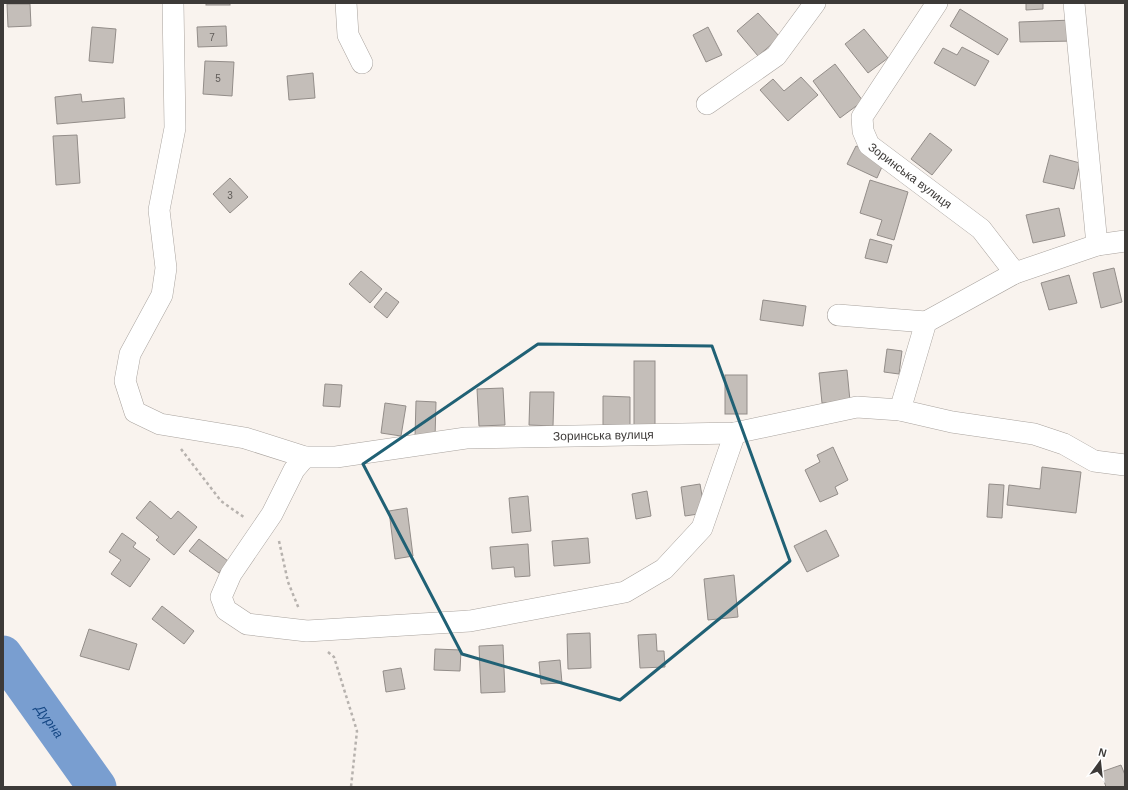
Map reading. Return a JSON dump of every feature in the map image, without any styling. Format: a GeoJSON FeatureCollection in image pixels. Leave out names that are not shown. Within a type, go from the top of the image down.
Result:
{"type":"FeatureCollection","features":[{"type":"Feature","properties":{"kind":"street","name":"Зоринська вулиця"},"geometry":{"type":"LineString","coordinates":[[173,3],[175,128],[159,210],[166,268],[162,295],[130,354],[125,381],[135,412],[160,424],[245,438],[306,457],[336,458],[466,438],[735,433],[857,407],[900,410],[952,422],[1034,434],[1064,444],[1094,461],[1125,465]]}},
{"type":"Feature","properties":{"kind":"street"},"geometry":{"type":"LineString","coordinates":[[346,3],[348,35],[362,63]]}},
{"type":"Feature","properties":{"kind":"street"},"geometry":{"type":"LineString","coordinates":[[707,104],[776,56],[815,3]]}},
{"type":"Feature","properties":{"kind":"street","name":"Зоринська вулиця"},"geometry":{"type":"LineString","coordinates":[[937,3],[862,117],[863,131],[869,145],[981,229],[1015,272]]}},
{"type":"Feature","properties":{"kind":"street"},"geometry":{"type":"LineString","coordinates":[[1074,3],[1097,245]]}},
{"type":"Feature","properties":{"kind":"street"},"geometry":{"type":"LineString","coordinates":[[838,315],[926,322],[1015,272],[1097,245],[1125,241]]}},
{"type":"Feature","properties":{"kind":"street"},"geometry":{"type":"LineString","coordinates":[[900,410],[926,322]]}},
{"type":"Feature","properties":{"kind":"street"},"geometry":{"type":"LineString","coordinates":[[306,457],[294,470],[272,514],[231,574],[221,597],[226,610],[247,624],[307,631],[470,621],[625,592],[664,568],[702,528],[735,433]]}},
{"type":"Feature","properties":{"kind":"path"},"geometry":{"type":"LineString","coordinates":[[160,424],[221,501],[260,530]]}},
{"type":"Feature","properties":{"kind":"highlighted area"},"geometry":{"type":"Polygon","coordinates":[[[538,344],[712,346],[790,561],[620,700],[462,654],[363,464],[538,344]]]}},
{"type":"Feature","properties":{"kind":"building"},"geometry":{"type":"Polygon","coordinates":[[[206,3],[230,3],[230,5],[206,5],[206,3]]]}},
{"type":"Feature","properties":{"kind":"building"},"geometry":{"type":"Polygon","coordinates":[[[1026,3],[1043,3],[1043,9],[1026,10],[1026,3]]]}},
{"type":"Feature","properties":{"kind":"building"},"geometry":{"type":"Polygon","coordinates":[[[7,4],[30,4],[31,26],[8,27],[7,4]]]}},
{"type":"Feature","properties":{"kind":"building"},"geometry":{"type":"Polygon","coordinates":[[[960,9],[1008,39],[998,55],[950,26],[960,9]]]}},
{"type":"Feature","properties":{"kind":"building"},"geometry":{"type":"Polygon","coordinates":[[[758,13],[780,37],[758,56],[737,31],[758,13]]]}},
{"type":"Feature","properties":{"kind":"building"},"geometry":{"type":"Polygon","coordinates":[[[1073,20],[1074,41],[1020,42],[1019,22],[1073,20]]]}},
{"type":"Feature","properties":{"kind":"building"},"geometry":{"type":"Polygon","coordinates":[[[226,26],[227,46],[198,47],[197,27],[226,26]]]}},
{"type":"Feature","properties":{"kind":"building"},"geometry":{"type":"Polygon","coordinates":[[[92,27],[116,29],[113,63],[89,61],[92,27]]]}},
{"type":"Feature","properties":{"kind":"building"},"geometry":{"type":"Polygon","coordinates":[[[708,27],[722,55],[706,62],[693,35],[708,27]]]}},
{"type":"Feature","properties":{"kind":"building"},"geometry":{"type":"Polygon","coordinates":[[[864,29],[888,58],[868,73],[845,44],[864,29]]]}},
{"type":"Feature","properties":{"kind":"building"},"geometry":{"type":"Polygon","coordinates":[[[962,47],[989,61],[975,86],[934,63],[943,48],[957,55],[962,47]]]}},
{"type":"Feature","properties":{"kind":"building"},"geometry":{"type":"Polygon","coordinates":[[[205,61],[234,62],[232,96],[203,94],[205,61]]]}},
{"type":"Feature","properties":{"kind":"building"},"geometry":{"type":"Polygon","coordinates":[[[835,64],[863,101],[840,118],[813,81],[835,64]]]}},
{"type":"Feature","properties":{"kind":"building"},"geometry":{"type":"Polygon","coordinates":[[[313,73],[315,98],[289,100],[287,76],[313,73]]]}},
{"type":"Feature","properties":{"kind":"building"},"geometry":{"type":"Polygon","coordinates":[[[801,77],[818,95],[788,121],[760,90],[773,79],[784,91],[801,77]]]}},
{"type":"Feature","properties":{"kind":"building"},"geometry":{"type":"Polygon","coordinates":[[[81,94],[82,102],[124,98],[125,118],[57,124],[55,97],[81,94]]]}},
{"type":"Feature","properties":{"kind":"building"},"geometry":{"type":"Polygon","coordinates":[[[930,133],[952,150],[932,175],[911,159],[930,133]]]}},
{"type":"Feature","properties":{"kind":"building"},"geometry":{"type":"Polygon","coordinates":[[[77,135],[80,183],[56,185],[53,136],[77,135]]]}},
{"type":"Feature","properties":{"kind":"building"},"geometry":{"type":"Polygon","coordinates":[[[856,146],[885,160],[877,178],[847,164],[856,146]]]}},
{"type":"Feature","properties":{"kind":"building"},"geometry":{"type":"Polygon","coordinates":[[[1050,155],[1080,163],[1074,189],[1043,182],[1050,155]]]}},
{"type":"Feature","properties":{"kind":"building"},"geometry":{"type":"Polygon","coordinates":[[[230,178],[248,197],[230,213],[213,194],[230,178]]]}},
{"type":"Feature","properties":{"kind":"building"},"geometry":{"type":"Polygon","coordinates":[[[870,180],[908,192],[894,240],[877,235],[882,220],[860,213],[870,180]]]}},
{"type":"Feature","properties":{"kind":"building"},"geometry":{"type":"Polygon","coordinates":[[[1059,208],[1065,236],[1033,243],[1026,215],[1059,208]]]}},
{"type":"Feature","properties":{"kind":"building"},"geometry":{"type":"Polygon","coordinates":[[[870,239],[892,245],[887,263],[865,258],[870,239]]]}},
{"type":"Feature","properties":{"kind":"building"},"geometry":{"type":"Polygon","coordinates":[[[1114,268],[1122,302],[1101,308],[1093,273],[1114,268]]]}},
{"type":"Feature","properties":{"kind":"building"},"geometry":{"type":"Polygon","coordinates":[[[361,271],[382,289],[370,303],[349,284],[361,271]]]}},
{"type":"Feature","properties":{"kind":"building"},"geometry":{"type":"Polygon","coordinates":[[[1069,275],[1077,303],[1049,310],[1041,283],[1069,275]]]}},
{"type":"Feature","properties":{"kind":"building"},"geometry":{"type":"Polygon","coordinates":[[[386,292],[399,302],[387,318],[374,307],[386,292]]]}},
{"type":"Feature","properties":{"kind":"building"},"geometry":{"type":"Polygon","coordinates":[[[763,300],[806,306],[803,326],[760,320],[763,300]]]}},
{"type":"Feature","properties":{"kind":"building"},"geometry":{"type":"Polygon","coordinates":[[[887,349],[902,351],[899,374],[884,372],[887,349]]]}},
{"type":"Feature","properties":{"kind":"building"},"geometry":{"type":"Polygon","coordinates":[[[634,361],[655,361],[655,427],[634,427],[634,361]]]}},
{"type":"Feature","properties":{"kind":"building"},"geometry":{"type":"Polygon","coordinates":[[[847,370],[850,401],[822,403],[819,373],[847,370]]]}},
{"type":"Feature","properties":{"kind":"building"},"geometry":{"type":"Polygon","coordinates":[[[725,375],[747,375],[747,414],[725,414],[725,375]]]}},
{"type":"Feature","properties":{"kind":"building"},"geometry":{"type":"Polygon","coordinates":[[[325,384],[342,385],[340,407],[323,406],[325,384]]]}},
{"type":"Feature","properties":{"kind":"building"},"geometry":{"type":"Polygon","coordinates":[[[503,388],[505,425],[479,426],[477,389],[503,388]]]}},
{"type":"Feature","properties":{"kind":"building"},"geometry":{"type":"Polygon","coordinates":[[[530,392],[554,392],[553,426],[529,425],[530,392]]]}},
{"type":"Feature","properties":{"kind":"building"},"geometry":{"type":"Polygon","coordinates":[[[603,396],[630,397],[630,425],[603,425],[603,396]]]}},
{"type":"Feature","properties":{"kind":"building"},"geometry":{"type":"Polygon","coordinates":[[[416,401],[436,402],[435,438],[415,437],[416,401]]]}},
{"type":"Feature","properties":{"kind":"building"},"geometry":{"type":"Polygon","coordinates":[[[385,403],[406,406],[401,436],[381,433],[385,403]]]}},
{"type":"Feature","properties":{"kind":"building"},"geometry":{"type":"Polygon","coordinates":[[[833,447],[848,480],[835,487],[838,494],[820,502],[805,470],[820,462],[817,455],[833,447]]]}},
{"type":"Feature","properties":{"kind":"building"},"geometry":{"type":"Polygon","coordinates":[[[1042,467],[1081,472],[1076,513],[1007,505],[1009,485],[1040,489],[1042,467]]]}},
{"type":"Feature","properties":{"kind":"building"},"geometry":{"type":"Polygon","coordinates":[[[700,484],[705,513],[685,516],[681,487],[700,484]]]}},
{"type":"Feature","properties":{"kind":"building"},"geometry":{"type":"Polygon","coordinates":[[[989,484],[1004,485],[1002,518],[987,517],[989,484]]]}},
{"type":"Feature","properties":{"kind":"building"},"geometry":{"type":"Polygon","coordinates":[[[647,491],[651,516],[636,519],[632,494],[647,491]]]}},
{"type":"Feature","properties":{"kind":"building"},"geometry":{"type":"Polygon","coordinates":[[[528,496],[531,531],[512,533],[509,498],[528,496]]]}},
{"type":"Feature","properties":{"kind":"building"},"geometry":{"type":"Polygon","coordinates":[[[150,501],[171,519],[178,511],[197,527],[174,555],[156,540],[159,537],[136,518],[150,501]]]}},
{"type":"Feature","properties":{"kind":"building"},"geometry":{"type":"Polygon","coordinates":[[[407,508],[413,556],[395,559],[389,511],[407,508]]]}},
{"type":"Feature","properties":{"kind":"building"},"geometry":{"type":"Polygon","coordinates":[[[826,530],[839,556],[807,572],[794,546],[826,530]]]}},
{"type":"Feature","properties":{"kind":"building"},"geometry":{"type":"Polygon","coordinates":[[[122,533],[136,543],[133,547],[150,559],[130,587],[111,574],[121,560],[109,552],[122,533]]]}},
{"type":"Feature","properties":{"kind":"building"},"geometry":{"type":"Polygon","coordinates":[[[588,538],[590,563],[554,566],[552,541],[588,538]]]}},
{"type":"Feature","properties":{"kind":"building"},"geometry":{"type":"Polygon","coordinates":[[[199,539],[228,561],[219,573],[189,551],[199,539]]]}},
{"type":"Feature","properties":{"kind":"building"},"geometry":{"type":"Polygon","coordinates":[[[528,544],[530,576],[515,577],[514,567],[492,569],[490,547],[528,544]]]}},
{"type":"Feature","properties":{"kind":"building"},"geometry":{"type":"Polygon","coordinates":[[[734,575],[738,617],[708,620],[704,579],[734,575]]]}},
{"type":"Feature","properties":{"kind":"building"},"geometry":{"type":"Polygon","coordinates":[[[162,606],[194,631],[184,644],[152,619],[162,606]]]}},
{"type":"Feature","properties":{"kind":"building"},"geometry":{"type":"Polygon","coordinates":[[[89,629],[137,644],[129,670],[80,656],[89,629]]]}},
{"type":"Feature","properties":{"kind":"building"},"geometry":{"type":"Polygon","coordinates":[[[590,633],[591,668],[568,669],[567,634],[590,633]]]}},
{"type":"Feature","properties":{"kind":"building"},"geometry":{"type":"Polygon","coordinates":[[[656,634],[657,651],[664,651],[665,667],[640,668],[638,635],[656,634]]]}},
{"type":"Feature","properties":{"kind":"building"},"geometry":{"type":"Polygon","coordinates":[[[503,645],[505,692],[481,693],[479,646],[503,645]]]}},
{"type":"Feature","properties":{"kind":"building"},"geometry":{"type":"Polygon","coordinates":[[[435,649],[461,650],[460,671],[434,670],[435,649]]]}},
{"type":"Feature","properties":{"kind":"building"},"geometry":{"type":"Polygon","coordinates":[[[560,660],[562,683],[541,684],[539,662],[560,660]]]}},
{"type":"Feature","properties":{"kind":"building"},"geometry":{"type":"Polygon","coordinates":[[[401,668],[405,689],[386,692],[383,671],[401,668]]]}},
{"type":"Feature","properties":{"kind":"building"},"geometry":{"type":"Polygon","coordinates":[[[1121,765],[1125,775],[1125,787],[1106,787],[1101,772],[1121,765]]]}},
{"type":"Feature","properties":{"kind":"waterway","name":"Дурна"},"geometry":{"type":"LineString","coordinates":[[3,655],[97,787]]}}]}
